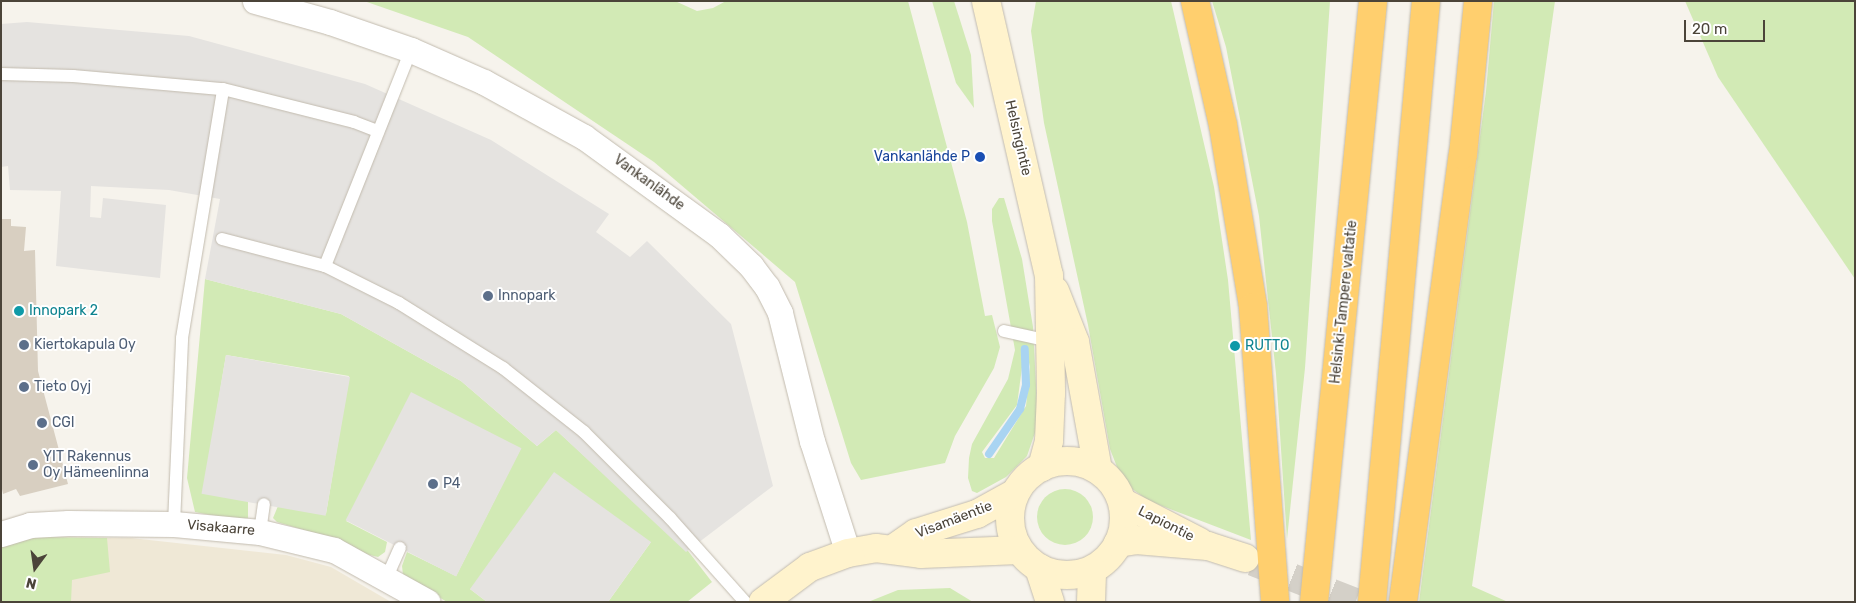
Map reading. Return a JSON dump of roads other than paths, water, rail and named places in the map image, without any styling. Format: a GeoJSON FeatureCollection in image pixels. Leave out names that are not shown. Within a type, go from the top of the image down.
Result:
{"type":"FeatureCollection","features":[{"type":"Feature","properties":{"kind":"highway"},"geometry":{"type":"LineString","coordinates":[[1195,1],[1224,125],[1253,307],[1275,602]]}},
{"type":"Feature","properties":{"kind":"highway","name":"Helsinki-Tampere valtatie"},"geometry":{"type":"LineString","coordinates":[[1314,602],[1372,1]]}},
{"type":"Feature","properties":{"kind":"highway"},"geometry":{"type":"LineString","coordinates":[[1372,602],[1426,1]]}},
{"type":"Feature","properties":{"kind":"highway"},"geometry":{"type":"LineString","coordinates":[[1403,602],[1463,155],[1478,1]]}},
{"type":"Feature","properties":{"kind":"main road","name":"Helsingintie"},"geometry":{"type":"LineString","coordinates":[[986,1],[1049,275],[1075,342],[1098,470]]}},
{"type":"Feature","properties":{"kind":"main road","name":"Helsingintie"},"geometry":{"type":"LineString","coordinates":[[1042,466],[1049,441],[1049,275]]}},
{"type":"Feature","properties":{"kind":"main road"},"geometry":{"type":"LineString","coordinates":[[1069,461],[1098,470],[1112,483],[1124,502],[1124,525],[1118,543],[1104,562],[1092,570],[1060,575],[1039,568],[1019,550],[1010,526],[1015,493],[1027,478],[1042,466],[1069,461]]}},
{"type":"Feature","properties":{"kind":"main road","name":"Visamäentie"},"geometry":{"type":"LineString","coordinates":[[893,549],[916,533],[977,514],[1015,493]]}},
{"type":"Feature","properties":{"kind":"main road","name":"Lapiontie"},"geometry":{"type":"LineString","coordinates":[[1124,502],[1208,546],[1245,558]]}},
{"type":"Feature","properties":{"kind":"main road","name":"Lapiontie"},"geometry":{"type":"LineString","coordinates":[[1118,543],[1136,540],[1208,546]]}},
{"type":"Feature","properties":{"kind":"main road","name":"Visamäentie"},"geometry":{"type":"LineString","coordinates":[[763,602],[810,567],[848,553],[893,549],[921,554],[1019,550]]}},
{"type":"Feature","properties":{"kind":"main road"},"geometry":{"type":"LineString","coordinates":[[1039,568],[1050,602]]}},
{"type":"Feature","properties":{"kind":"main road"},"geometry":{"type":"LineString","coordinates":[[1091,602],[1092,570]]}},
{"type":"Feature","properties":{"kind":"street","name":"Vankanlähde"},"geometry":{"type":"LineString","coordinates":[[255,1],[330,22],[411,50],[484,82],[584,137],[674,200],[719,235],[751,266],[767,287],[780,313],[812,442],[848,553]]}},
{"type":"Feature","properties":{"kind":"street","name":"Visakaarre"},"geometry":{"type":"LineString","coordinates":[[1,534],[30,525],[58,523],[174,524],[260,532],[334,550],[428,602]]}},
{"type":"Feature","properties":{"kind":"lane"},"geometry":{"type":"LineString","coordinates":[[325,266],[411,50]]}},
{"type":"Feature","properties":{"kind":"lane"},"geometry":{"type":"LineString","coordinates":[[1,74],[73,76],[222,89],[354,122],[378,131]]}},
{"type":"Feature","properties":{"kind":"lane"},"geometry":{"type":"LineString","coordinates":[[174,524],[182,338],[222,89]]}},
{"type":"Feature","properties":{"kind":"lane"},"geometry":{"type":"LineString","coordinates":[[222,239],[325,266],[399,303],[503,368],[584,432],[670,518],[745,602]]}},
{"type":"Feature","properties":{"kind":"lane"},"geometry":{"type":"LineString","coordinates":[[1004,331],[1049,341]]}},
{"type":"Feature","properties":{"kind":"lane"},"geometry":{"type":"LineString","coordinates":[[260,532],[264,504]]}},
{"type":"Feature","properties":{"kind":"lane"},"geometry":{"type":"LineString","coordinates":[[386,579],[400,548]]}},
{"type":"Feature","properties":{"kind":"waterway"},"geometry":{"type":"LineString","coordinates":[[989,454],[1020,409],[1026,385],[1025,349]]}},
{"type":"Feature","properties":{"kind":"tunnel"},"geometry":{"type":"LineString","coordinates":[[1253,562],[1355,602]]}},
{"type":"Feature","properties":{"kind":"place","name":"Vankanlähde P"},"geometry":{"type":"Point","coordinates":[980,157]}},
{"type":"Feature","properties":{"kind":"place","name":"Innopark"},"geometry":{"type":"Point","coordinates":[488,296]}},
{"type":"Feature","properties":{"kind":"place","name":"Innopark 2"},"geometry":{"type":"Point","coordinates":[19,311]}},
{"type":"Feature","properties":{"kind":"place","name":"Kiertokapula Oy"},"geometry":{"type":"Point","coordinates":[24,345]}},
{"type":"Feature","properties":{"kind":"place","name":"RUTTO"},"geometry":{"type":"Point","coordinates":[1235,346]}},
{"type":"Feature","properties":{"kind":"place","name":"Tieto Oyj"},"geometry":{"type":"Point","coordinates":[24,387]}},
{"type":"Feature","properties":{"kind":"place","name":"CGI"},"geometry":{"type":"Point","coordinates":[42,423]}},
{"type":"Feature","properties":{"kind":"place","name":"YIT Rakennus Oy Hämeenlinna"},"geometry":{"type":"Point","coordinates":[33,465]}},
{"type":"Feature","properties":{"kind":"place","name":"P4"},"geometry":{"type":"Point","coordinates":[433,484]}}]}
